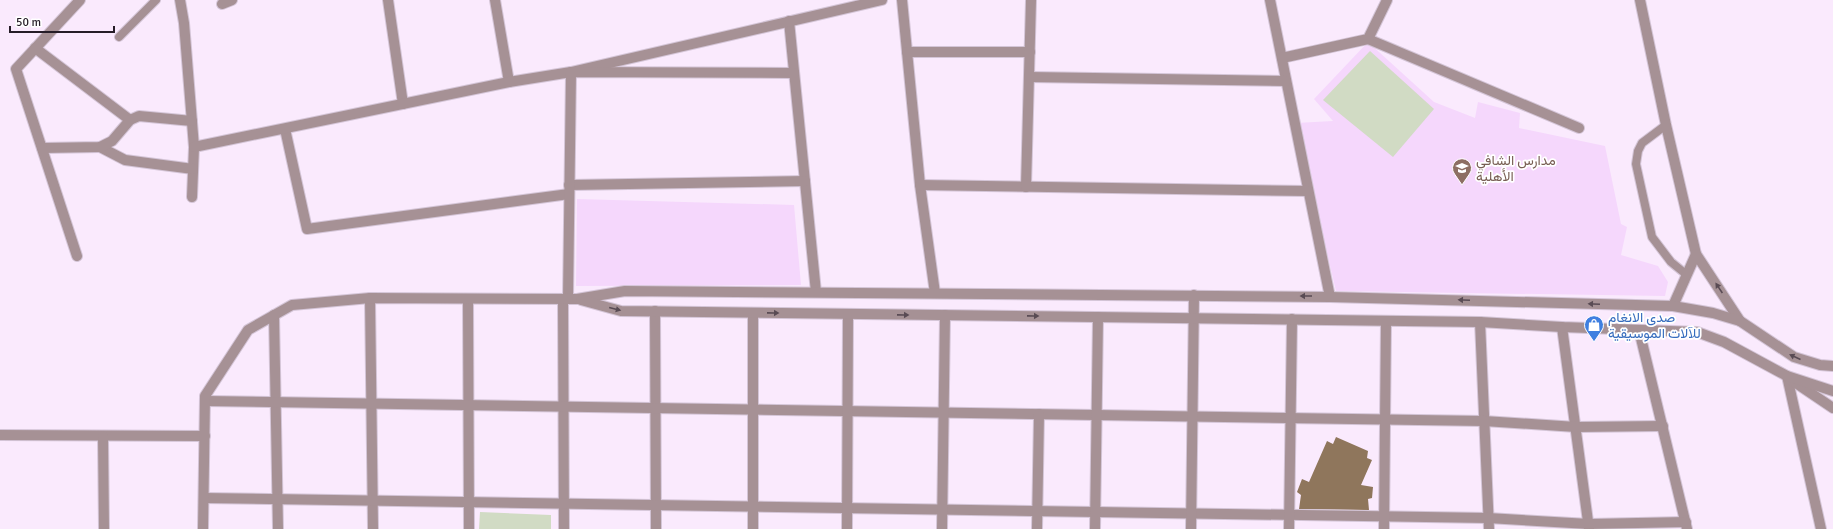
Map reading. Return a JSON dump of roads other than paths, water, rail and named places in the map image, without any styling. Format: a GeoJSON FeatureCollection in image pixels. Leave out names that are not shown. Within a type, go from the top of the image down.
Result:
{"type":"FeatureCollection","features":[{"type":"Feature","properties":{"kind":"street"},"geometry":{"type":"LineString","coordinates":[[77,256],[16,69],[80,0]]}},
{"type":"Feature","properties":{"kind":"street"},"geometry":{"type":"LineString","coordinates":[[180,0],[184,22],[194,147],[192,197]]}},
{"type":"Feature","properties":{"kind":"street"},"geometry":{"type":"LineString","coordinates":[[222,4],[232,0]]}},
{"type":"Feature","properties":{"kind":"street"},"geometry":{"type":"LineString","coordinates":[[388,0],[403,104]]}},
{"type":"Feature","properties":{"kind":"street"},"geometry":{"type":"LineString","coordinates":[[495,0],[509,82]]}},
{"type":"Feature","properties":{"kind":"street"},"geometry":{"type":"LineString","coordinates":[[194,147],[509,82],[571,72],[882,0]]}},
{"type":"Feature","properties":{"kind":"street"},"geometry":{"type":"LineString","coordinates":[[902,0],[920,185],[935,293]]}},
{"type":"Feature","properties":{"kind":"street"},"geometry":{"type":"LineString","coordinates":[[1026,187],[1032,0]]}},
{"type":"Feature","properties":{"kind":"street"},"geometry":{"type":"LineString","coordinates":[[1270,0],[1330,297]]}},
{"type":"Feature","properties":{"kind":"street"},"geometry":{"type":"LineString","coordinates":[[1368,39],[1387,0]]}},
{"type":"Feature","properties":{"kind":"street"},"geometry":{"type":"LineString","coordinates":[[1640,0],[1666,125],[1696,254],[1740,320]]}},
{"type":"Feature","properties":{"kind":"street"},"geometry":{"type":"LineString","coordinates":[[789,21],[816,292]]}},
{"type":"Feature","properties":{"kind":"street"},"geometry":{"type":"LineString","coordinates":[[1282,58],[1368,39],[1579,128]]}},
{"type":"Feature","properties":{"kind":"street"},"geometry":{"type":"LineString","coordinates":[[35,48],[130,120]]}},
{"type":"Feature","properties":{"kind":"street"},"geometry":{"type":"LineString","coordinates":[[907,52],[1030,52]]}},
{"type":"Feature","properties":{"kind":"street"},"geometry":{"type":"LineString","coordinates":[[571,72],[794,73]]}},
{"type":"Feature","properties":{"kind":"street"},"geometry":{"type":"LineString","coordinates":[[564,529],[563,407],[569,299],[571,72]]}},
{"type":"Feature","properties":{"kind":"street"},"geometry":{"type":"LineString","coordinates":[[1030,77],[1286,81]]}},
{"type":"Feature","properties":{"kind":"street"},"geometry":{"type":"LineString","coordinates":[[42,148],[100,147],[112,141],[130,120],[138,116],[192,121]]}},
{"type":"Feature","properties":{"kind":"street"},"geometry":{"type":"LineString","coordinates":[[285,129],[307,229],[569,190],[805,181]]}},
{"type":"Feature","properties":{"kind":"street"},"geometry":{"type":"LineString","coordinates":[[100,147],[125,160],[193,169]]}},
{"type":"Feature","properties":{"kind":"street"},"geometry":{"type":"LineString","coordinates":[[920,185],[1308,191]]}},
{"type":"Feature","properties":{"kind":"street"},"geometry":{"type":"LineString","coordinates":[[1673,306],[1696,254]]}},
{"type":"Feature","properties":{"kind":"street"},"geometry":{"type":"LineString","coordinates":[[203,529],[205,396],[248,330],[292,305],[370,298],[569,299],[625,290],[1330,297],[1673,306],[1713,313],[1740,320],[1794,358],[1820,365],[1833,366]]}},
{"type":"Feature","properties":{"kind":"street"},"geometry":{"type":"LineString","coordinates":[[1191,529],[1194,296]]}},
{"type":"Feature","properties":{"kind":"street"},"geometry":{"type":"LineString","coordinates":[[370,298],[373,529]]}},
{"type":"Feature","properties":{"kind":"street"},"geometry":{"type":"LineString","coordinates":[[468,299],[469,529]]}},
{"type":"Feature","properties":{"kind":"street"},"geometry":{"type":"LineString","coordinates":[[569,299],[621,311],[1480,322],[1562,327],[1697,332],[1724,342],[1787,376],[1833,408]]}},
{"type":"Feature","properties":{"kind":"street"},"geometry":{"type":"LineString","coordinates":[[655,311],[656,529]]}},
{"type":"Feature","properties":{"kind":"street"},"geometry":{"type":"LineString","coordinates":[[753,313],[753,529]]}},
{"type":"Feature","properties":{"kind":"street"},"geometry":{"type":"LineString","coordinates":[[847,529],[848,314]]}},
{"type":"Feature","properties":{"kind":"street"},"geometry":{"type":"LineString","coordinates":[[274,315],[278,529]]}},
{"type":"Feature","properties":{"kind":"street"},"geometry":{"type":"LineString","coordinates":[[942,529],[945,315]]}},
{"type":"Feature","properties":{"kind":"street"},"geometry":{"type":"LineString","coordinates":[[1095,529],[1098,317]]}},
{"type":"Feature","properties":{"kind":"street"},"geometry":{"type":"LineString","coordinates":[[1289,529],[1292,320]]}},
{"type":"Feature","properties":{"kind":"street"},"geometry":{"type":"LineString","coordinates":[[1384,529],[1386,321]]}},
{"type":"Feature","properties":{"kind":"street"},"geometry":{"type":"LineString","coordinates":[[1480,322],[1489,529]]}},
{"type":"Feature","properties":{"kind":"street"},"geometry":{"type":"LineString","coordinates":[[1562,327],[1589,527]]}},
{"type":"Feature","properties":{"kind":"street"},"geometry":{"type":"LineString","coordinates":[[204,498],[656,505],[752,508],[847,508],[1384,516],[1488,518],[1589,527],[1687,526],[1639,330]]}},
{"type":"Feature","properties":{"kind":"street"},"geometry":{"type":"LineString","coordinates":[[1787,376],[1833,391]]}},
{"type":"Feature","properties":{"kind":"street"},"geometry":{"type":"LineString","coordinates":[[1787,376],[1821,529]]}},
{"type":"Feature","properties":{"kind":"street"},"geometry":{"type":"LineString","coordinates":[[206,401],[1484,421],[1576,427],[1663,426]]}},
{"type":"Feature","properties":{"kind":"street"},"geometry":{"type":"LineString","coordinates":[[1038,529],[1039,414]]}},
{"type":"Feature","properties":{"kind":"street"},"geometry":{"type":"LineString","coordinates":[[0,435],[205,436]]}},
{"type":"Feature","properties":{"kind":"street"},"geometry":{"type":"LineString","coordinates":[[103,436],[104,529]]}},
{"type":"Feature","properties":{"kind":"lane"},"geometry":{"type":"LineString","coordinates":[[120,37],[156,0]]}},
{"type":"Feature","properties":{"kind":"lane"},"geometry":{"type":"LineString","coordinates":[[1666,125],[1642,143],[1638,151],[1636,164],[1652,237],[1671,262],[1687,275]]}},
{"type":"Feature","properties":{"kind":"place","name":"مدارس الشافي الأهلية"},"geometry":{"type":"Point","coordinates":[1462,185]}},
{"type":"Feature","properties":{"kind":"place","name":"صدى الانغام للآلات الموسيقية"},"geometry":{"type":"Point","coordinates":[1594,342]}}]}
